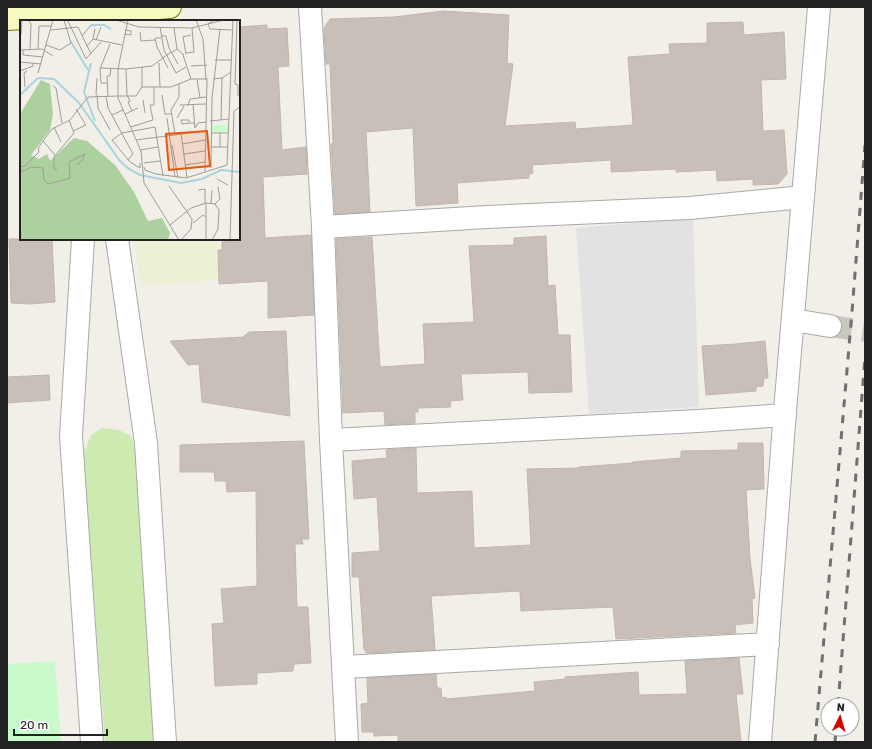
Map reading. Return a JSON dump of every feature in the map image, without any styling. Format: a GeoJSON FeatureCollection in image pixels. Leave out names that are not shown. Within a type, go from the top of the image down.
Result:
{"type":"FeatureCollection","features":[{"type":"Feature","properties":{"kind":"street"},"geometry":{"type":"LineString","coordinates":[[7,19],[170,7]]}},
{"type":"Feature","properties":{"kind":"street"},"geometry":{"type":"LineString","coordinates":[[310,7],[323,227],[331,440],[347,742]]}},
{"type":"Feature","properties":{"kind":"street"},"geometry":{"type":"LineString","coordinates":[[760,742],[785,415],[819,7]]}},
{"type":"Feature","properties":{"kind":"street"},"geometry":{"type":"LineString","coordinates":[[323,227],[690,208],[803,197]]}},
{"type":"Feature","properties":{"kind":"street"},"geometry":{"type":"LineString","coordinates":[[83,240],[72,436],[92,742]]}},
{"type":"Feature","properties":{"kind":"street"},"geometry":{"type":"LineString","coordinates":[[117,240],[146,443],[165,742]]}},
{"type":"Feature","properties":{"kind":"street"},"geometry":{"type":"LineString","coordinates":[[793,320],[830,326]]}},
{"type":"Feature","properties":{"kind":"street"},"geometry":{"type":"LineString","coordinates":[[331,440],[698,421],[785,415]]}},
{"type":"Feature","properties":{"kind":"street"},"geometry":{"type":"LineString","coordinates":[[344,667],[768,644]]}},
{"type":"Feature","properties":{"kind":"green space"},"geometry":{"type":"Polygon","coordinates":[[[134,240],[217,240],[220,280],[141,286],[134,240]]]}},
{"type":"Feature","properties":{"kind":"green space"},"geometry":{"type":"Polygon","coordinates":[[[102,428],[119,430],[131,436],[136,452],[155,742],[105,742],[84,470],[84,452],[91,435],[102,428]]]}},
{"type":"Feature","properties":{"kind":"green space"},"geometry":{"type":"Polygon","coordinates":[[[55,661],[61,742],[7,742],[7,664],[55,661]]]}},
{"type":"Feature","properties":{"kind":"shaded area"},"geometry":{"type":"Polygon","coordinates":[[[693,218],[699,407],[589,414],[576,228],[693,218]]]}},
{"type":"Feature","properties":{"kind":"building"},"geometry":{"type":"Polygon","coordinates":[[[443,11],[509,15],[507,63],[513,64],[505,126],[575,122],[576,129],[633,125],[628,57],[670,54],[669,44],[707,43],[707,23],[743,22],[744,35],[784,32],[786,79],[761,80],[763,131],[784,130],[787,174],[778,184],[753,185],[753,179],[717,181],[716,170],[676,172],[676,169],[611,172],[611,160],[532,165],[533,173],[529,174],[529,178],[457,183],[458,203],[416,206],[413,128],[366,132],[370,212],[335,214],[331,144],[333,143],[330,64],[326,64],[324,28],[330,19],[394,17],[443,11]]]}},
{"type":"Feature","properties":{"kind":"building"},"geometry":{"type":"Polygon","coordinates":[[[267,25],[267,29],[287,28],[289,66],[278,67],[282,150],[306,147],[307,174],[263,177],[265,238],[311,235],[314,315],[268,318],[268,281],[219,284],[218,250],[222,250],[222,242],[240,240],[240,27],[267,25]]]}},
{"type":"Feature","properties":{"kind":"building"},"geometry":{"type":"Polygon","coordinates":[[[546,236],[548,286],[555,285],[558,335],[570,335],[572,392],[529,393],[528,372],[461,374],[463,400],[450,401],[451,407],[418,408],[418,412],[415,412],[415,423],[385,425],[384,411],[343,413],[336,239],[372,237],[380,367],[425,364],[423,324],[474,322],[469,246],[514,245],[514,238],[546,236]]]}},
{"type":"Feature","properties":{"kind":"building"},"geometry":{"type":"Polygon","coordinates":[[[9,239],[52,240],[55,302],[30,304],[11,303],[9,239]]]}},
{"type":"Feature","properties":{"kind":"building"},"geometry":{"type":"Polygon","coordinates":[[[286,331],[290,416],[202,402],[199,364],[188,365],[170,341],[243,337],[249,332],[286,331]]]}},
{"type":"Feature","properties":{"kind":"building"},"geometry":{"type":"Polygon","coordinates":[[[765,341],[768,378],[764,378],[763,386],[756,387],[756,391],[706,395],[702,346],[765,341]]]}},
{"type":"Feature","properties":{"kind":"building"},"geometry":{"type":"Polygon","coordinates":[[[49,375],[50,400],[7,403],[7,377],[49,375]]]}},
{"type":"Feature","properties":{"kind":"building"},"geometry":{"type":"Polygon","coordinates":[[[304,441],[309,539],[302,539],[303,544],[295,544],[297,607],[308,607],[311,663],[294,664],[293,671],[257,673],[257,684],[215,686],[212,624],[224,623],[221,589],[257,586],[256,491],[227,492],[226,481],[215,481],[214,472],[180,472],[180,445],[304,441]]]}},
{"type":"Feature","properties":{"kind":"building"},"geometry":{"type":"Polygon","coordinates":[[[738,443],[763,443],[764,489],[746,490],[750,559],[755,598],[752,599],[753,623],[735,625],[736,633],[616,639],[613,607],[521,611],[520,591],[431,596],[435,650],[366,653],[366,650],[364,650],[359,577],[352,577],[352,553],[380,551],[377,497],[354,499],[352,461],[387,458],[386,450],[416,448],[417,493],[472,491],[474,548],[531,545],[527,469],[579,468],[681,458],[681,451],[738,450],[738,443]]]}},
{"type":"Feature","properties":{"kind":"building"},"geometry":{"type":"Polygon","coordinates":[[[739,658],[743,694],[736,694],[741,742],[398,742],[398,735],[374,736],[374,732],[362,732],[361,704],[368,703],[367,678],[436,674],[437,688],[441,688],[442,698],[446,697],[446,699],[535,691],[534,682],[565,679],[565,677],[638,672],[639,695],[687,694],[685,661],[739,658]]]}},
{"type":"Feature","properties":{"kind":"tunnel"},"geometry":{"type":"LineString","coordinates":[[830,326],[865,331]]}},
{"type":"Feature","properties":{"kind":"railway"},"geometry":{"type":"LineString","coordinates":[[815,742],[865,145]]}},
{"type":"Feature","properties":{"kind":"railway"},"geometry":{"type":"LineString","coordinates":[[839,697],[865,357]]}},
{"type":"Feature","properties":{"kind":"railway"},"geometry":{"type":"LineString","coordinates":[[835,737],[835,742]]}}]}
